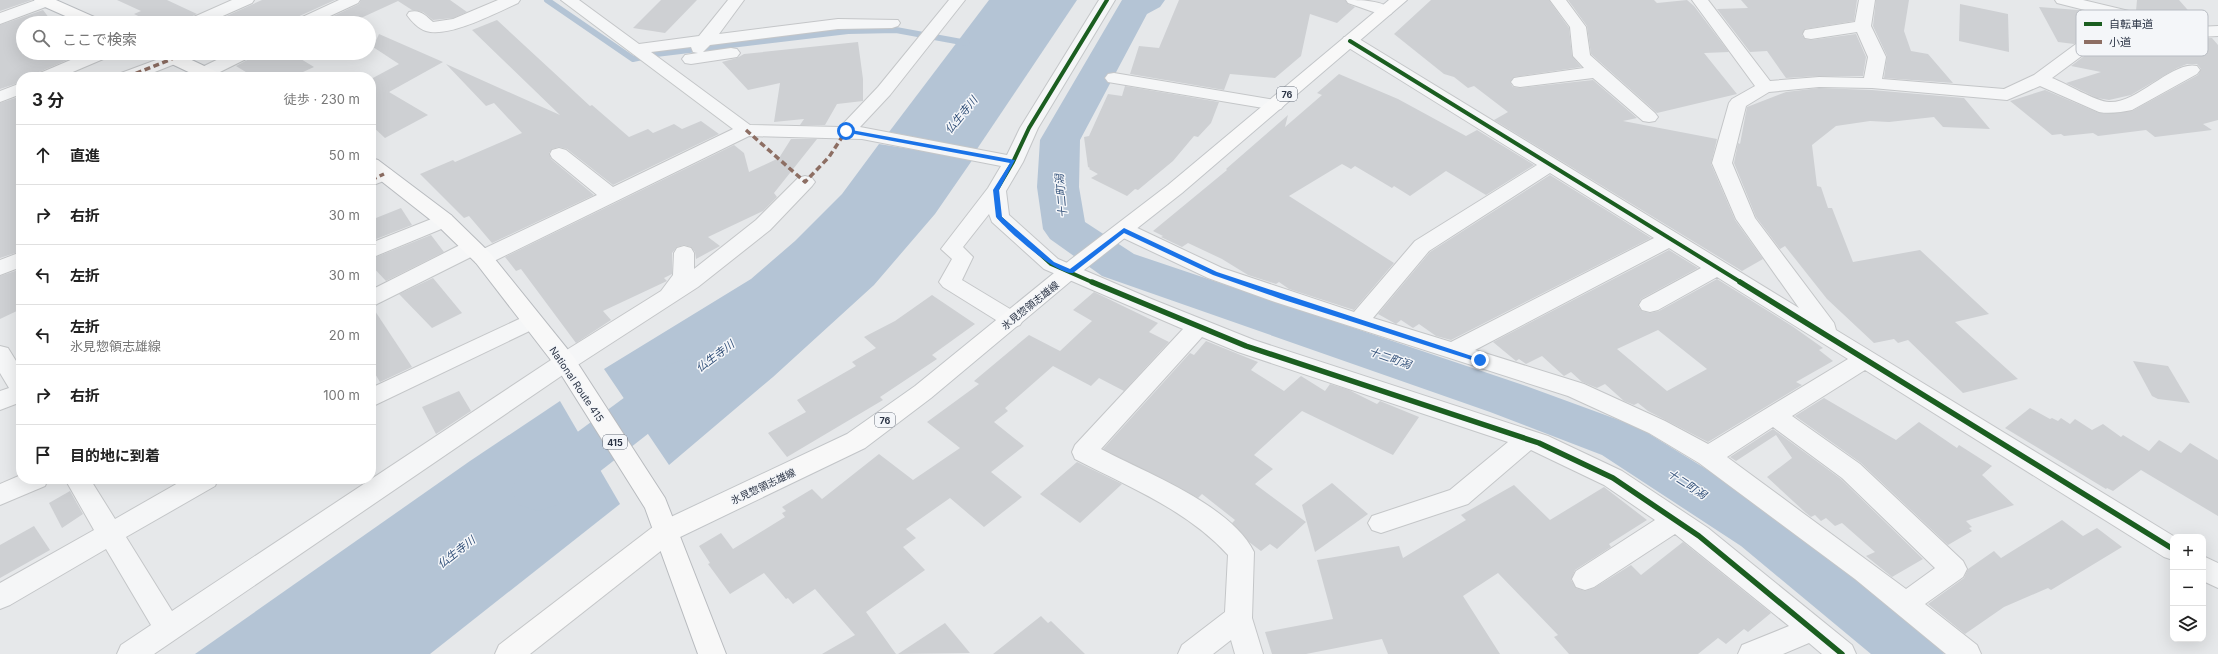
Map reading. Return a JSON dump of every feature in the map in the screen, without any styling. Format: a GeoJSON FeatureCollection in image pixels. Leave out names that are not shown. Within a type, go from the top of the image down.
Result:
{"type":"FeatureCollection","features":[{"type":"Feature","properties":{"kind":"main road","name":"氷見惣領志雄線"},"geometry":{"type":"LineString","coordinates":[[509,654],[667,531],[856,441],[923,392],[1074,268],[1121,232],[1399,0]]}},
{"type":"Feature","properties":{"kind":"main road"},"geometry":{"type":"LineString","coordinates":[[44,1],[79,16]]}},
{"type":"Feature","properties":{"kind":"main road"},"geometry":{"type":"LineString","coordinates":[[177,60],[202,72]]}},
{"type":"Feature","properties":{"kind":"main road","name":"National Route 415"},"geometry":{"type":"LineString","coordinates":[[376,174],[444,220],[477,253],[570,370],[656,505],[712,654]]}},
{"type":"Feature","properties":{"kind":"street"},"geometry":{"type":"LineString","coordinates":[[210,16],[246,0]]}},
{"type":"Feature","properties":{"kind":"street"},"geometry":{"type":"LineString","coordinates":[[317,16],[352,0]]}},
{"type":"Feature","properties":{"kind":"street"},"geometry":{"type":"LineString","coordinates":[[415,16],[429,27],[456,24],[512,0]]}},
{"type":"Feature","properties":{"kind":"street"},"geometry":{"type":"LineString","coordinates":[[569,0],[746,130]]}},
{"type":"Feature","properties":{"kind":"street"},"geometry":{"type":"LineString","coordinates":[[680,82],[691,59],[736,0]]}},
{"type":"Feature","properties":{"kind":"street"},"geometry":{"type":"LineString","coordinates":[[854,132],[884,91],[956,0]]}},
{"type":"Feature","properties":{"kind":"street"},"geometry":{"type":"LineString","coordinates":[[1012,320],[950,282],[963,257],[951,249],[996,190],[1013,162],[1029,128],[1107,0]]}},
{"type":"Feature","properties":{"kind":"street"},"geometry":{"type":"LineString","coordinates":[[1354,0],[1385,11]]}},
{"type":"Feature","properties":{"kind":"street"},"geometry":{"type":"LineString","coordinates":[[1558,0],[1578,27],[1582,56],[1597,72],[1649,117]]}},
{"type":"Feature","properties":{"kind":"street"},"geometry":{"type":"LineString","coordinates":[[1700,0],[1765,87]]}},
{"type":"Feature","properties":{"kind":"street"},"geometry":{"type":"LineString","coordinates":[[1867,0],[1863,26],[1877,57],[1872,83]]}},
{"type":"Feature","properties":{"kind":"street"},"geometry":{"type":"LineString","coordinates":[[0,19],[44,1]]}},
{"type":"Feature","properties":{"kind":"street"},"geometry":{"type":"LineString","coordinates":[[2070,1],[2105,10]]}},
{"type":"Feature","properties":{"kind":"street"},"geometry":{"type":"LineString","coordinates":[[637,49],[838,24],[892,23]]}},
{"type":"Feature","properties":{"kind":"street"},"geometry":{"type":"LineString","coordinates":[[1811,34],[1863,26]]}},
{"type":"Feature","properties":{"kind":"street"},"geometry":{"type":"LineString","coordinates":[[2208,31],[2218,31]]}},
{"type":"Feature","properties":{"kind":"street"},"geometry":{"type":"LineString","coordinates":[[1350,41],[1832,336],[2170,547]]}},
{"type":"Feature","properties":{"kind":"street"},"geometry":{"type":"LineString","coordinates":[[691,59],[806,43]]}},
{"type":"Feature","properties":{"kind":"street"},"geometry":{"type":"LineString","coordinates":[[1832,336],[1746,219],[1722,163],[1738,103],[1765,87],[1819,82],[1872,83],[2007,95],[2040,80],[2076,53]]}},
{"type":"Feature","properties":{"kind":"street"},"geometry":{"type":"LineString","coordinates":[[58,72],[86,60]]}},
{"type":"Feature","properties":{"kind":"street"},"geometry":{"type":"LineString","coordinates":[[140,72],[172,60]]}},
{"type":"Feature","properties":{"kind":"street"},"geometry":{"type":"LineString","coordinates":[[164,72],[174,60]]}},
{"type":"Feature","properties":{"kind":"street"},"geometry":{"type":"LineString","coordinates":[[213,72],[233,60]]}},
{"type":"Feature","properties":{"kind":"street"},"geometry":{"type":"LineString","coordinates":[[2040,80],[2105,108],[2126,106],[2191,70]]}},
{"type":"Feature","properties":{"kind":"street"},"geometry":{"type":"LineString","coordinates":[[1520,82],[1597,72]]}},
{"type":"Feature","properties":{"kind":"street"},"geometry":{"type":"LineString","coordinates":[[1114,78],[1274,105]]}},
{"type":"Feature","properties":{"kind":"street"},"geometry":{"type":"LineString","coordinates":[[0,97],[16,90]]}},
{"type":"Feature","properties":{"kind":"street"},"geometry":{"type":"LineString","coordinates":[[376,297],[394,286],[477,253],[610,195],[746,130],[854,132],[1013,162]]}},
{"type":"Feature","properties":{"kind":"street"},"geometry":{"type":"LineString","coordinates":[[559,154],[610,195]]}},
{"type":"Feature","properties":{"kind":"street"},"geometry":{"type":"LineString","coordinates":[[1358,321],[1422,246],[1552,164]]}},
{"type":"Feature","properties":{"kind":"street"},"geometry":{"type":"LineString","coordinates":[[131,654],[570,370],[666,298],[692,282],[763,225],[805,182]]}},
{"type":"Feature","properties":{"kind":"street"},"geometry":{"type":"LineString","coordinates":[[996,190],[999,217],[1052,264],[1074,268],[1198,327],[1246,346],[1528,439],[1613,478],[1699,536],[1842,654]]}},
{"type":"Feature","properties":{"kind":"street"},"geometry":{"type":"LineString","coordinates":[[376,249],[444,220]]}},
{"type":"Feature","properties":{"kind":"street"},"geometry":{"type":"LineString","coordinates":[[1121,232],[1215,273],[1358,321],[1576,390],[1657,427],[1708,456],[1905,604],[1967,654]]}},
{"type":"Feature","properties":{"kind":"street"},"geometry":{"type":"LineString","coordinates":[[1453,351],[1671,238]]}},
{"type":"Feature","properties":{"kind":"street"},"geometry":{"type":"LineString","coordinates":[[666,298],[683,276],[684,253]]}},
{"type":"Feature","properties":{"kind":"street"},"geometry":{"type":"LineString","coordinates":[[0,268],[16,261]]}},
{"type":"Feature","properties":{"kind":"street"},"geometry":{"type":"LineString","coordinates":[[1650,305],[1719,267]]}},
{"type":"Feature","properties":{"kind":"street"},"geometry":{"type":"LineString","coordinates":[[376,396],[532,321]]}},
{"type":"Feature","properties":{"kind":"street"},"geometry":{"type":"LineString","coordinates":[[1198,327],[1084,452],[1190,507],[1221,530],[1241,552],[1238,618],[1249,654]]}},
{"type":"Feature","properties":{"kind":"street"},"geometry":{"type":"LineString","coordinates":[[0,354],[16,380]]}},
{"type":"Feature","properties":{"kind":"street"},"geometry":{"type":"LineString","coordinates":[[1708,456],[1866,358]]}},
{"type":"Feature","properties":{"kind":"street"},"geometry":{"type":"LineString","coordinates":[[0,401],[16,394]]}},
{"type":"Feature","properties":{"kind":"street"},"geometry":{"type":"LineString","coordinates":[[1773,415],[1851,471],[1954,569],[1905,604]]}},
{"type":"Feature","properties":{"kind":"street"},"geometry":{"type":"LineString","coordinates":[[1381,523],[1459,497],[1528,439]]}},
{"type":"Feature","properties":{"kind":"street"},"geometry":{"type":"LineString","coordinates":[[0,495],[25,484]]}},
{"type":"Feature","properties":{"kind":"street"},"geometry":{"type":"LineString","coordinates":[[80,484],[168,629]]}},
{"type":"Feature","properties":{"kind":"street"},"geometry":{"type":"LineString","coordinates":[[0,597],[197,484]]}},
{"type":"Feature","properties":{"kind":"street"},"geometry":{"type":"LineString","coordinates":[[1585,579],[1676,520]]}},
{"type":"Feature","properties":{"kind":"street"},"geometry":{"type":"LineString","coordinates":[[2206,569],[2218,576]]}},
{"type":"Feature","properties":{"kind":"street"},"geometry":{"type":"LineString","coordinates":[[1192,654],[1238,618]]}},
{"type":"Feature","properties":{"kind":"street"},"geometry":{"type":"LineString","coordinates":[[1752,654],[1813,630]]}},
{"type":"Feature","properties":{"kind":"water"},"geometry":{"type":"Polygon","coordinates":[[[989,0],[1077,0],[977,149],[889,132],[989,0]]]}},
{"type":"Feature","properties":{"kind":"water"},"geometry":{"type":"Polygon","coordinates":[[[879,144],[973,159],[935,214],[874,285],[773,377],[669,465],[604,369],[751,279],[795,241],[842,194],[879,144]]]}},
{"type":"Feature","properties":{"kind":"water"},"geometry":{"type":"Polygon","coordinates":[[[560,401],[620,504],[430,654],[195,654],[470,461],[560,401]]]}},
{"type":"Feature","properties":{"kind":"building"},"geometry":{"type":"Polygon","coordinates":[[[0,0],[32,0],[0,11],[0,0]]]}},
{"type":"Feature","properties":{"kind":"building"},"geometry":{"type":"Polygon","coordinates":[[[117,0],[167,0],[197,14],[193,16],[138,16],[134,14],[141,11],[117,0]]]}},
{"type":"Feature","properties":{"kind":"building"},"geometry":{"type":"Polygon","coordinates":[[[262,0],[335,0],[300,16],[227,16],[262,0]]]}},
{"type":"Feature","properties":{"kind":"building"},"geometry":{"type":"Polygon","coordinates":[[[361,0],[450,0],[467,12],[453,18],[433,20],[423,12],[412,10],[398,1],[365,16],[334,16],[359,4],[361,0]]]}},
{"type":"Feature","properties":{"kind":"building"},"geometry":{"type":"Polygon","coordinates":[[[661,0],[697,0],[665,33],[633,28],[661,0]]]}},
{"type":"Feature","properties":{"kind":"building"},"geometry":{"type":"Polygon","coordinates":[[[1179,0],[1345,0],[1348,4],[1355,7],[1337,23],[1310,14],[1301,56],[1275,78],[1230,74],[1224,90],[1130,74],[1139,46],[1159,48],[1179,0]]]}},
{"type":"Feature","properties":{"kind":"building"},"geometry":{"type":"Polygon","coordinates":[[[1431,0],[1549,0],[1569,28],[1572,56],[1581,67],[1514,77],[1510,82],[1513,87],[1520,88],[1593,80],[1637,118],[1623,121],[1717,139],[1711,164],[1735,220],[1763,259],[1742,271],[1494,120],[1508,112],[1474,86],[1468,88],[1454,77],[1444,74],[1394,34],[1431,0]]]}},
{"type":"Feature","properties":{"kind":"building"},"geometry":{"type":"Polygon","coordinates":[[[1568,0],[1654,0],[1657,3],[1687,0],[1694,6],[1729,52],[1704,53],[1737,94],[1657,113],[1591,54],[1587,26],[1568,0]]]}},
{"type":"Feature","properties":{"kind":"building"},"geometry":{"type":"Polygon","coordinates":[[[1741,0],[1857,0],[1854,21],[1805,29],[1802,35],[1805,39],[1811,40],[1856,34],[1866,57],[1863,76],[1786,78],[1767,51],[1750,52],[1717,9],[1748,8],[1741,0]]]}},
{"type":"Feature","properties":{"kind":"building"},"geometry":{"type":"Polygon","coordinates":[[[1876,0],[1909,0],[1904,31],[1911,51],[1928,54],[1953,83],[1884,78],[1887,56],[1873,26],[1876,0]]]}},
{"type":"Feature","properties":{"kind":"building"},"geometry":{"type":"Polygon","coordinates":[[[2137,0],[2179,0],[2188,10],[2136,10],[2137,0]]]}},
{"type":"Feature","properties":{"kind":"building"},"geometry":{"type":"Polygon","coordinates":[[[1960,4],[2008,14],[2009,52],[1959,41],[1960,4]]]}},
{"type":"Feature","properties":{"kind":"building"},"geometry":{"type":"Polygon","coordinates":[[[2039,7],[2078,10],[2076,10],[2076,43],[2074,44],[2058,42],[2039,7]]]}},
{"type":"Feature","properties":{"kind":"building"},"geometry":{"type":"Polygon","coordinates":[[[43,10],[48,16],[26,16],[43,10]]]}},
{"type":"Feature","properties":{"kind":"building"},"geometry":{"type":"Polygon","coordinates":[[[16,19],[16,60],[67,60],[39,72],[16,72],[16,84],[0,89],[0,25],[16,19]]]}},
{"type":"Feature","properties":{"kind":"building"},"geometry":{"type":"Polygon","coordinates":[[[497,20],[590,106],[592,105],[629,137],[648,129],[653,133],[674,124],[682,129],[701,121],[719,134],[613,185],[567,149],[559,147],[552,149],[549,153],[551,159],[594,195],[492,243],[469,216],[464,218],[420,174],[453,160],[455,162],[522,133],[494,103],[486,106],[446,64],[560,115],[472,30],[497,20]]]}},
{"type":"Feature","properties":{"kind":"building"},"geometry":{"type":"Polygon","coordinates":[[[379,34],[443,62],[389,92],[428,115],[385,138],[376,130],[376,76],[399,64],[376,49],[376,40],[379,34]]]}},
{"type":"Feature","properties":{"kind":"building"},"geometry":{"type":"Polygon","coordinates":[[[2208,38],[2212,38],[2218,45],[2218,120],[2203,124],[2212,130],[2155,137],[2146,130],[2098,136],[2093,133],[2064,136],[2061,134],[2052,135],[2010,101],[2045,90],[2099,113],[2132,111],[2198,75],[2201,69],[2197,64],[2187,64],[2177,68],[2131,95],[2109,100],[2097,98],[2066,83],[2101,72],[2071,66],[2084,56],[2208,56],[2208,38]]]}},
{"type":"Feature","properties":{"kind":"building"},"geometry":{"type":"Polygon","coordinates":[[[858,42],[863,79],[863,101],[837,104],[825,125],[800,125],[804,119],[774,122],[780,83],[748,90],[722,62],[737,58],[744,54],[858,42]]]}},
{"type":"Feature","properties":{"kind":"building"},"geometry":{"type":"Polygon","coordinates":[[[247,60],[302,60],[314,67],[303,72],[246,72],[236,66],[247,60]]]}},
{"type":"Feature","properties":{"kind":"building"},"geometry":{"type":"Polygon","coordinates":[[[1339,74],[1398,99],[1466,136],[1477,130],[1534,165],[1486,195],[1446,171],[1410,196],[1394,186],[1392,188],[1355,166],[1351,169],[1342,164],[1289,196],[1394,263],[1354,310],[1289,289],[1279,282],[1276,284],[1248,275],[1222,259],[1188,243],[1182,247],[1161,237],[1163,236],[1153,231],[1227,170],[1226,169],[1288,115],[1285,127],[1322,95],[1317,93],[1339,74]]]}},
{"type":"Feature","properties":{"kind":"building"},"geometry":{"type":"Polygon","coordinates":[[[1125,86],[1219,102],[1211,123],[1198,137],[1194,136],[1173,161],[1138,190],[1135,189],[1127,196],[1091,178],[1098,174],[1088,167],[1084,137],[1089,136],[1108,94],[1122,96],[1125,86]]]}},
{"type":"Feature","properties":{"kind":"building"},"geometry":{"type":"Polygon","coordinates":[[[1819,88],[1872,90],[1964,98],[1990,129],[1943,127],[1934,117],[1889,122],[1870,121],[1836,126],[1812,145],[1817,186],[1821,187],[1828,208],[1832,208],[1853,262],[1920,250],[1989,314],[1955,322],[2018,379],[1963,393],[1908,340],[1898,343],[1894,339],[1874,343],[1827,299],[1785,246],[1780,249],[1756,217],[1734,163],[1738,143],[1740,144],[1747,107],[1786,92],[1819,88]]]}},
{"type":"Feature","properties":{"kind":"building"},"geometry":{"type":"Polygon","coordinates":[[[16,98],[16,253],[0,258],[0,103],[16,98]]]}},
{"type":"Feature","properties":{"kind":"building"},"geometry":{"type":"Polygon","coordinates":[[[791,139],[817,139],[774,193],[777,197],[763,211],[708,237],[720,246],[696,259],[695,252],[691,247],[684,245],[677,247],[672,253],[672,274],[664,278],[667,281],[603,311],[611,320],[576,343],[521,269],[516,271],[505,257],[734,145],[744,153],[749,172],[779,158],[791,139]]]}},
{"type":"Feature","properties":{"kind":"building"},"geometry":{"type":"Polygon","coordinates":[[[1550,175],[1651,238],[1451,340],[1436,336],[1419,324],[1413,328],[1401,320],[1396,324],[1378,314],[1430,252],[1550,175]]]}},
{"type":"Feature","properties":{"kind":"building"},"geometry":{"type":"Polygon","coordinates":[[[401,208],[412,225],[376,239],[376,218],[401,208]]]}},
{"type":"Feature","properties":{"kind":"building"},"geometry":{"type":"Polygon","coordinates":[[[431,235],[444,252],[386,281],[376,270],[376,257],[431,235]]]}},
{"type":"Feature","properties":{"kind":"building"},"geometry":{"type":"Polygon","coordinates":[[[1669,250],[1698,268],[1641,299],[1638,306],[1642,311],[1650,313],[1659,311],[1717,279],[1792,326],[1823,348],[1819,350],[1833,361],[1796,382],[1802,385],[1708,442],[1648,411],[1638,403],[1634,405],[1624,401],[1605,384],[1597,388],[1582,382],[1571,372],[1564,376],[1542,356],[1526,364],[1519,359],[1516,361],[1493,342],[1669,250]],[[1658,330],[1617,349],[1667,391],[1707,369],[1658,330]]]}},
{"type":"Feature","properties":{"kind":"building"},"geometry":{"type":"Polygon","coordinates":[[[16,271],[16,311],[0,319],[0,276],[16,271]]]}},
{"type":"Feature","properties":{"kind":"building"},"geometry":{"type":"Polygon","coordinates":[[[433,278],[462,313],[432,328],[399,294],[433,278]]]}},
{"type":"Feature","properties":{"kind":"building"},"geometry":{"type":"Polygon","coordinates":[[[1094,292],[1158,323],[1149,332],[1169,342],[1124,391],[1099,378],[1091,386],[1053,366],[1005,408],[1008,411],[994,422],[1024,446],[991,472],[1022,497],[984,527],[950,498],[906,529],[916,538],[903,547],[925,570],[866,612],[896,654],[822,654],[855,635],[815,589],[793,604],[788,598],[786,599],[764,573],[730,594],[708,564],[710,563],[699,546],[721,533],[733,549],[785,517],[782,513],[786,511],[782,507],[812,489],[822,499],[879,454],[913,480],[960,448],[927,422],[979,384],[974,381],[1029,335],[1060,351],[1092,321],[1073,310],[1094,292]]]}},
{"type":"Feature","properties":{"kind":"building"},"geometry":{"type":"Polygon","coordinates":[[[932,295],[975,324],[932,355],[937,359],[880,397],[883,400],[787,457],[768,433],[806,412],[797,400],[856,366],[852,362],[876,348],[864,337],[895,321],[932,295]]]}},
{"type":"Feature","properties":{"kind":"building"},"geometry":{"type":"Polygon","coordinates":[[[376,313],[412,367],[380,382],[376,375],[376,313]]]}},
{"type":"Feature","properties":{"kind":"building"},"geometry":{"type":"Polygon","coordinates":[[[1206,341],[1258,362],[1251,370],[1284,391],[1301,376],[1325,391],[1330,384],[1349,390],[1377,404],[1380,401],[1419,417],[1393,455],[1302,411],[1254,455],[1273,469],[1255,484],[1306,522],[1277,549],[1270,544],[1261,551],[1249,542],[1232,523],[1235,520],[1202,494],[1198,498],[1103,449],[1190,353],[1194,355],[1206,341]]]}},
{"type":"Feature","properties":{"kind":"building"},"geometry":{"type":"Polygon","coordinates":[[[2133,361],[2168,366],[2190,403],[2158,399],[2152,396],[2133,361]]]}},
{"type":"Feature","properties":{"kind":"building"},"geometry":{"type":"Polygon","coordinates":[[[459,391],[471,411],[436,434],[422,407],[459,391]]]}},
{"type":"Feature","properties":{"kind":"building"},"geometry":{"type":"Polygon","coordinates":[[[1824,398],[1896,440],[1919,422],[1957,448],[1959,445],[1992,466],[1982,475],[2014,505],[1966,521],[1972,527],[1969,528],[1972,531],[1948,545],[1861,463],[1795,416],[1824,398]]]}},
{"type":"Feature","properties":{"kind":"building"},"geometry":{"type":"Polygon","coordinates":[[[2030,408],[2050,419],[2052,418],[2058,421],[2061,418],[2070,424],[2075,419],[2092,430],[2103,424],[2121,437],[2123,435],[2149,451],[2159,440],[2181,453],[2190,443],[2218,460],[2218,516],[2141,470],[2113,491],[2107,488],[2106,489],[2005,428],[2030,408]]]}},
{"type":"Feature","properties":{"kind":"building"},"geometry":{"type":"Polygon","coordinates":[[[1773,429],[1841,479],[1923,559],[1892,577],[1866,556],[1875,552],[1842,523],[1835,526],[1826,518],[1821,521],[1815,515],[1811,517],[1806,513],[1767,477],[1792,458],[1776,435],[1736,461],[1730,457],[1773,429]]]}},
{"type":"Feature","properties":{"kind":"building"},"geometry":{"type":"Polygon","coordinates":[[[1077,462],[1122,484],[1080,523],[1040,494],[1077,462]]]}},
{"type":"Feature","properties":{"kind":"building"},"geometry":{"type":"Polygon","coordinates":[[[1332,483],[1368,514],[1315,552],[1302,505],[1332,483]]]}},
{"type":"Feature","properties":{"kind":"building"},"geometry":{"type":"Polygon","coordinates":[[[1514,485],[1550,520],[1604,487],[1647,520],[1609,544],[1611,547],[1575,570],[1571,580],[1576,588],[1585,591],[1594,588],[1631,565],[1641,575],[1683,542],[1771,613],[1748,632],[1744,629],[1726,644],[1718,638],[1698,654],[1569,654],[1554,637],[1558,635],[1498,573],[1463,596],[1500,654],[1388,654],[1382,639],[1306,654],[1272,654],[1265,632],[1333,619],[1317,560],[1399,546],[1403,558],[1466,520],[1461,515],[1514,485]]]}},
{"type":"Feature","properties":{"kind":"building"},"geometry":{"type":"Polygon","coordinates":[[[70,491],[83,514],[62,528],[49,503],[70,491]]]}},
{"type":"Feature","properties":{"kind":"building"},"geometry":{"type":"Polygon","coordinates":[[[2062,520],[2083,536],[2097,528],[2122,547],[2051,590],[2048,588],[2004,607],[1965,634],[1928,604],[1964,578],[1968,569],[1994,551],[2001,558],[2062,520]]]}},
{"type":"Feature","properties":{"kind":"building"},"geometry":{"type":"Polygon","coordinates":[[[34,526],[50,550],[0,578],[0,545],[34,526]]]}},
{"type":"Feature","properties":{"kind":"building"},"geometry":{"type":"Polygon","coordinates":[[[1041,616],[1048,623],[1051,621],[1085,654],[993,654],[1041,616]]]}},
{"type":"Feature","properties":{"kind":"building"},"geometry":{"type":"Polygon","coordinates":[[[945,623],[970,653],[898,654],[945,623]]]}},
{"type":"Feature","properties":{"kind":"waterway"},"geometry":{"type":"LineString","coordinates":[[547,0],[633,59],[656,54],[848,31],[896,30],[967,43]]}},
{"type":"Feature","properties":{"kind":"waterway","name":"十二町潟"},"geometry":{"type":"LineString","coordinates":[[1148,0],[1133,8],[1060,140],[1058,187],[1065,229],[1118,265],[1508,399],[1620,441],[1760,530],[1914,654]]}},
{"type":"Feature","properties":{"kind":"waterway","name":"仏生寺川"},"geometry":{"type":"LineString","coordinates":[[538,490],[687,377]]}},
{"type":"Feature","properties":{"kind":"marked path"},"geometry":{"type":"LineString","coordinates":[[139,72],[169,60]]}},
{"type":"Feature","properties":{"kind":"marked path"},"geometry":{"type":"LineString","coordinates":[[746,130],[805,182],[829,157],[846,131]]}},
{"type":"Feature","properties":{"kind":"marked path"},"geometry":{"type":"LineString","coordinates":[[376,178],[384,174]]}},
{"type":"Feature","properties":{"kind":"cycle path"},"geometry":{"type":"LineString","coordinates":[[1107,0],[1029,128],[1013,162],[996,191],[999,217],[1051,264],[1246,346],[1539,443],[1613,478],[1699,536],[1842,654]]}},
{"type":"Feature","properties":{"kind":"cycle path"},"geometry":{"type":"LineString","coordinates":[[1350,41],[2170,547]]}},
{"type":"Feature","properties":{"kind":"route"},"geometry":{"type":"LineString","coordinates":[[846,131],[1013,162],[996,190],[999,217],[1052,264],[1071,271],[1124,230],[1215,273],[1283,297],[1480,360]]}}]}
